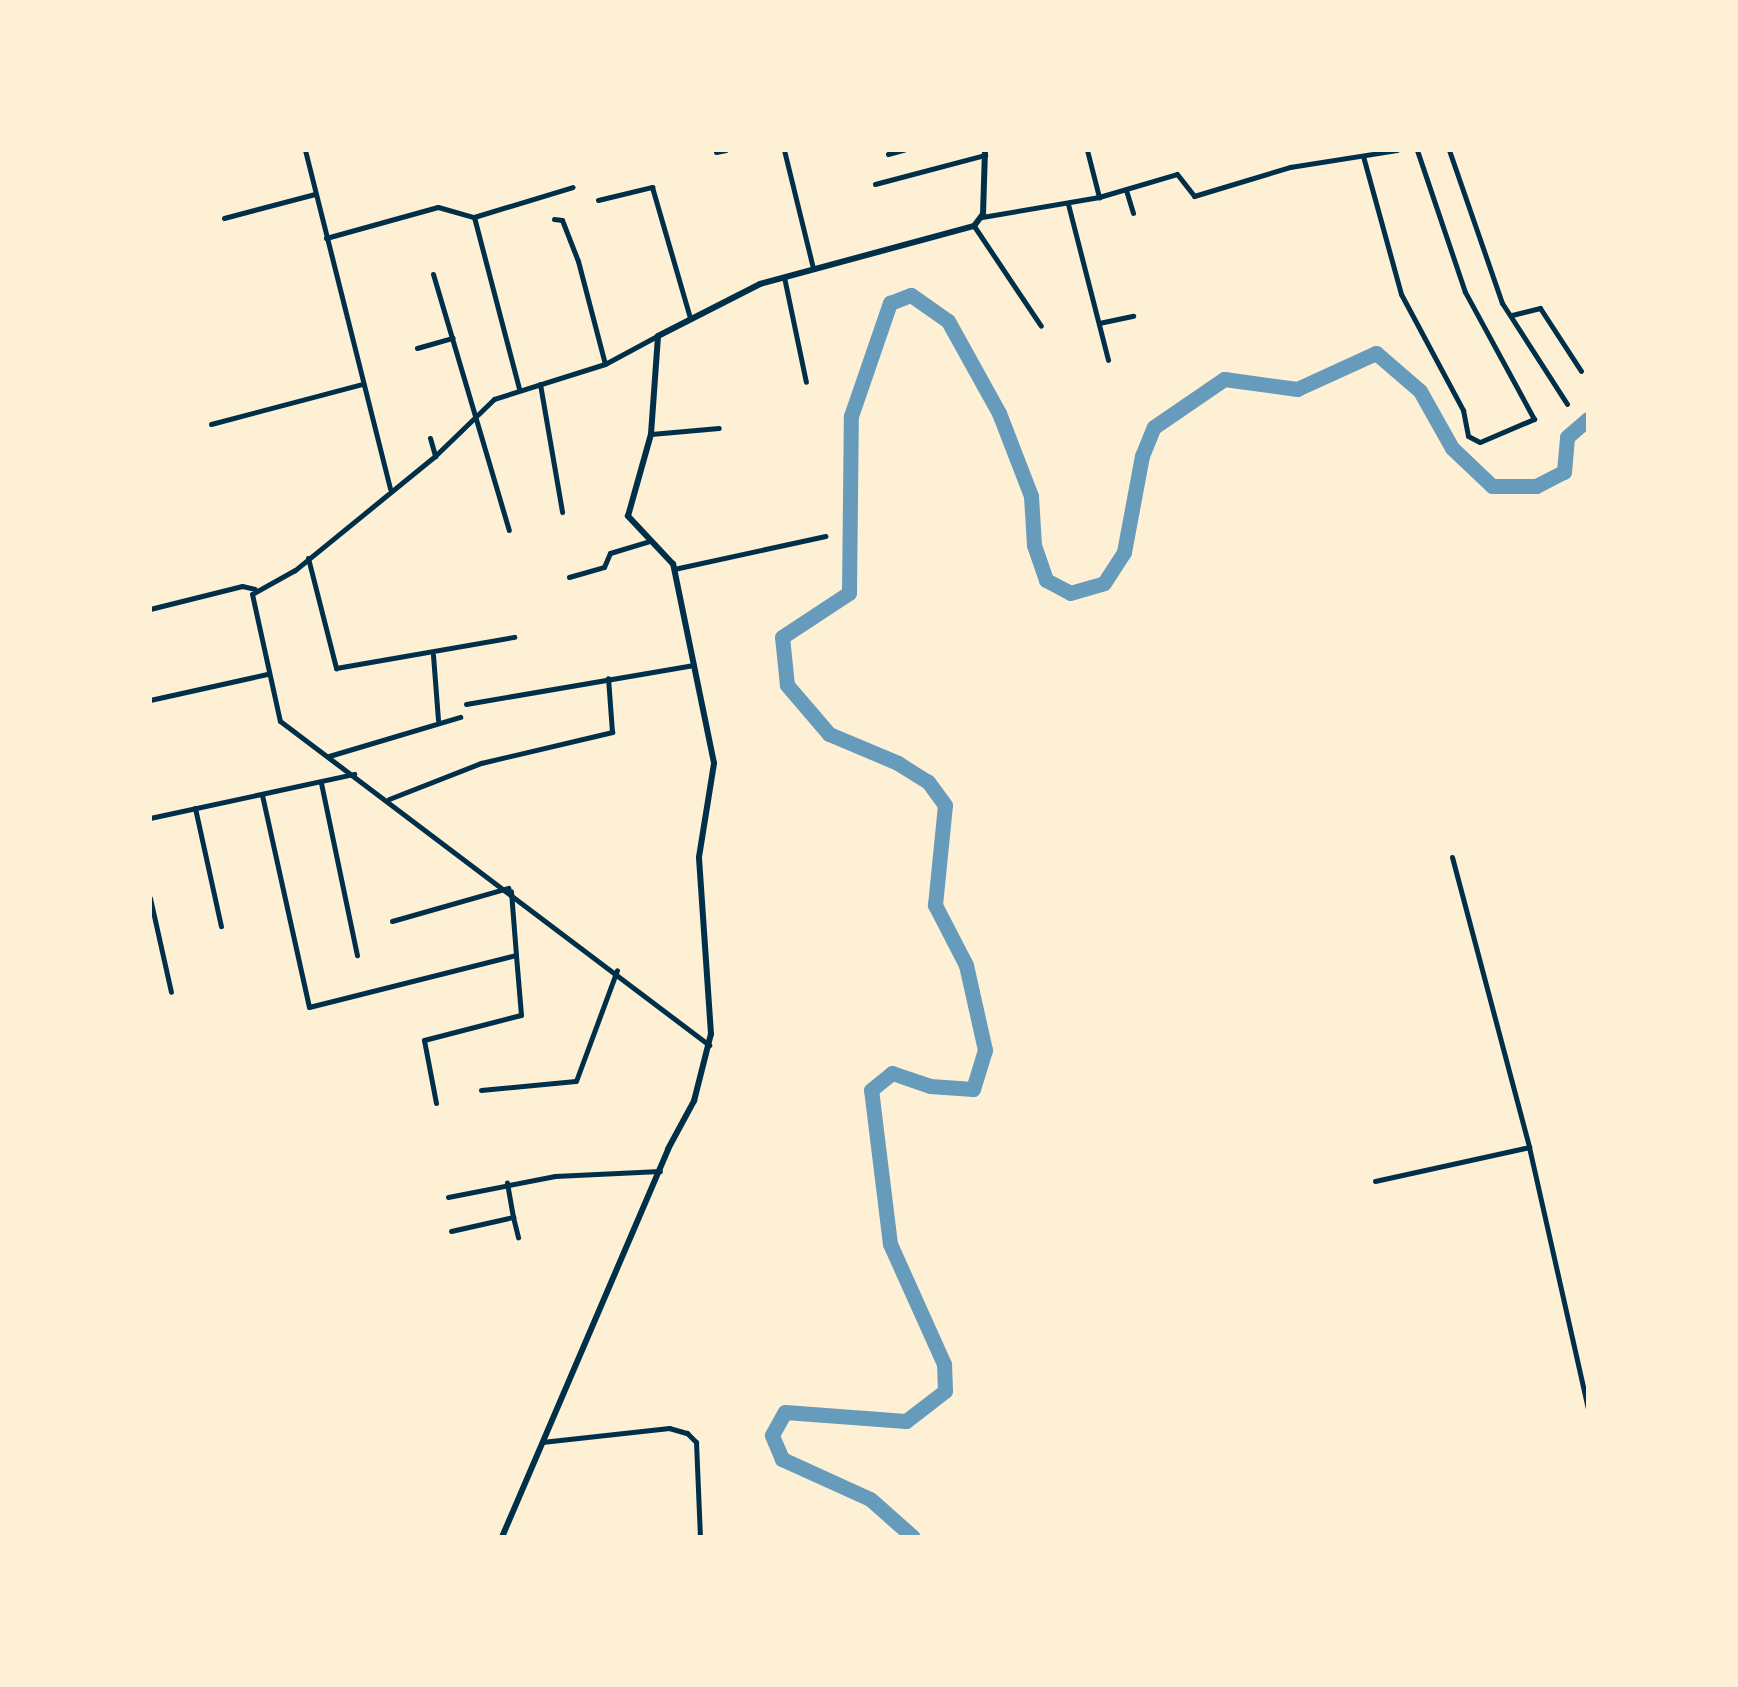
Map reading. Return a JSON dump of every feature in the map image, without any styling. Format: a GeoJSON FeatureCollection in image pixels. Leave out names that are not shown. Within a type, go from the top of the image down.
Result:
{"type":"FeatureCollection","features":[{"type":"Feature","properties":{"kind":"main road"},"geometry":{"type":"LineString","coordinates":[[502,1537],[660,1171],[694,1102],[710,1045],[699,857],[714,768],[674,569],[628,516],[650,434],[658,336],[784,277],[974,226],[982,217],[984,153]]}},
{"type":"Feature","properties":{"kind":"street"},"geometry":{"type":"LineString","coordinates":[[305,150],[390,489]]}},
{"type":"Feature","properties":{"kind":"street"},"geometry":{"type":"LineString","coordinates":[[716,152],[726,150]]}},
{"type":"Feature","properties":{"kind":"street"},"geometry":{"type":"LineString","coordinates":[[784,150],[813,268]]}},
{"type":"Feature","properties":{"kind":"street"},"geometry":{"type":"LineString","coordinates":[[888,154],[904,150]]}},
{"type":"Feature","properties":{"kind":"street"},"geometry":{"type":"LineString","coordinates":[[1087,150],[1099,197]]}},
{"type":"Feature","properties":{"kind":"street"},"geometry":{"type":"LineString","coordinates":[[1321,150],[1324,162]]}},
{"type":"Feature","properties":{"kind":"street"},"geometry":{"type":"LineString","coordinates":[[982,217],[1068,204],[1177,174],[1194,196],[1324,162],[1397,150]]}},
{"type":"Feature","properties":{"kind":"street"},"geometry":{"type":"LineString","coordinates":[[1363,156],[1400,294],[1464,410],[1468,436],[1480,442],[1534,419],[1465,292],[1417,150]]}},
{"type":"Feature","properties":{"kind":"street"},"geometry":{"type":"LineString","coordinates":[[1449,150],[1488,270],[1567,404]]}},
{"type":"Feature","properties":{"kind":"street"},"geometry":{"type":"LineString","coordinates":[[876,184],[984,153]]}},
{"type":"Feature","properties":{"kind":"street"},"geometry":{"type":"LineString","coordinates":[[326,238],[438,208],[474,216],[573,187]]}},
{"type":"Feature","properties":{"kind":"street"},"geometry":{"type":"LineString","coordinates":[[598,200],[652,187],[690,318]]}},
{"type":"Feature","properties":{"kind":"street"},"geometry":{"type":"LineString","coordinates":[[1126,190],[1133,214]]}},
{"type":"Feature","properties":{"kind":"street"},"geometry":{"type":"LineString","coordinates":[[224,218],[315,194]]}},
{"type":"Feature","properties":{"kind":"street"},"geometry":{"type":"LineString","coordinates":[[1068,204],[1108,360]]}},
{"type":"Feature","properties":{"kind":"street"},"geometry":{"type":"LineString","coordinates":[[474,216],[519,388]]}},
{"type":"Feature","properties":{"kind":"street"},"geometry":{"type":"LineString","coordinates":[[554,219],[562,220],[578,261],[604,364]]}},
{"type":"Feature","properties":{"kind":"street"},"geometry":{"type":"LineString","coordinates":[[974,226],[1041,326]]}},
{"type":"Feature","properties":{"kind":"street"},"geometry":{"type":"LineString","coordinates":[[433,274],[509,530]]}},
{"type":"Feature","properties":{"kind":"street"},"geometry":{"type":"LineString","coordinates":[[784,277],[806,382]]}},
{"type":"Feature","properties":{"kind":"street"},"geometry":{"type":"LineString","coordinates":[[1512,315],[1540,308],[1581,371]]}},
{"type":"Feature","properties":{"kind":"street"},"geometry":{"type":"LineString","coordinates":[[1099,323],[1133,316]]}},
{"type":"Feature","properties":{"kind":"street"},"geometry":{"type":"LineString","coordinates":[[150,609],[242,586],[256,589],[308,558],[435,456],[494,399],[604,364],[658,336]]}},
{"type":"Feature","properties":{"kind":"street"},"geometry":{"type":"LineString","coordinates":[[417,348],[452,338]]}},
{"type":"Feature","properties":{"kind":"street"},"geometry":{"type":"LineString","coordinates":[[210,424],[363,384]]}},
{"type":"Feature","properties":{"kind":"street"},"geometry":{"type":"LineString","coordinates":[[540,384],[562,512]]}},
{"type":"Feature","properties":{"kind":"street"},"geometry":{"type":"LineString","coordinates":[[650,434],[720,428]]}},
{"type":"Feature","properties":{"kind":"street"},"geometry":{"type":"LineString","coordinates":[[430,438],[435,456]]}},
{"type":"Feature","properties":{"kind":"street"},"geometry":{"type":"LineString","coordinates":[[674,569],[825,536]]}},
{"type":"Feature","properties":{"kind":"street"},"geometry":{"type":"LineString","coordinates":[[570,577],[604,566],[610,553],[650,541]]}},
{"type":"Feature","properties":{"kind":"street"},"geometry":{"type":"LineString","coordinates":[[308,558],[336,668],[434,654],[514,636]]}},
{"type":"Feature","properties":{"kind":"street"},"geometry":{"type":"LineString","coordinates":[[256,589],[266,674],[280,721],[509,889],[710,1045]]}},
{"type":"Feature","properties":{"kind":"street"},"geometry":{"type":"LineString","coordinates":[[434,654],[438,720]]}},
{"type":"Feature","properties":{"kind":"street"},"geometry":{"type":"LineString","coordinates":[[466,704],[694,665]]}},
{"type":"Feature","properties":{"kind":"street"},"geometry":{"type":"LineString","coordinates":[[150,700],[266,674]]}},
{"type":"Feature","properties":{"kind":"street"},"geometry":{"type":"LineString","coordinates":[[389,799],[481,763],[612,732],[608,678]]}},
{"type":"Feature","properties":{"kind":"street"},"geometry":{"type":"LineString","coordinates":[[329,756],[438,720],[460,718]]}},
{"type":"Feature","properties":{"kind":"street"},"geometry":{"type":"LineString","coordinates":[[150,818],[354,774]]}},
{"type":"Feature","properties":{"kind":"street"},"geometry":{"type":"LineString","coordinates":[[321,783],[357,954]]}},
{"type":"Feature","properties":{"kind":"street"},"geometry":{"type":"LineString","coordinates":[[262,796],[309,1008],[516,955]]}},
{"type":"Feature","properties":{"kind":"street"},"geometry":{"type":"LineString","coordinates":[[196,808],[221,926]]}},
{"type":"Feature","properties":{"kind":"street"},"geometry":{"type":"LineString","coordinates":[[1452,858],[1529,1147],[1588,1410]]}},
{"type":"Feature","properties":{"kind":"street"},"geometry":{"type":"LineString","coordinates":[[436,1103],[424,1040],[520,1015],[509,889]]}},
{"type":"Feature","properties":{"kind":"street"},"geometry":{"type":"LineString","coordinates":[[392,921],[509,889]]}},
{"type":"Feature","properties":{"kind":"street"},"geometry":{"type":"LineString","coordinates":[[150,898],[171,992]]}},
{"type":"Feature","properties":{"kind":"street"},"geometry":{"type":"LineString","coordinates":[[481,1090],[574,1083],[616,970]]}},
{"type":"Feature","properties":{"kind":"street"},"geometry":{"type":"LineString","coordinates":[[1376,1181],[1529,1147]]}},
{"type":"Feature","properties":{"kind":"street"},"geometry":{"type":"LineString","coordinates":[[448,1198],[507,1183],[660,1171]]}},
{"type":"Feature","properties":{"kind":"street"},"geometry":{"type":"LineString","coordinates":[[507,1183],[518,1237]]}},
{"type":"Feature","properties":{"kind":"street"},"geometry":{"type":"LineString","coordinates":[[451,1231],[512,1217]]}},
{"type":"Feature","properties":{"kind":"street"},"geometry":{"type":"LineString","coordinates":[[542,1442],[669,1428],[688,1433],[696,1442],[700,1537]]}},
{"type":"Feature","properties":{"kind":"waterway"},"geometry":{"type":"LineString","coordinates":[[913,1537],[870,1499],[782,1459],[772,1435],[785,1412],[906,1421],[945,1391],[944,1364],[890,1244],[871,1090],[892,1073],[930,1086],[973,1089],[985,1050],[966,965],[935,905],[945,805],[928,782],[898,763],[829,734],[787,685],[782,637],[849,593],[851,416],[890,303],[911,295],[948,321],[999,413],[1031,496],[1034,545],[1046,580],[1070,593],[1104,583],[1124,552],[1142,456],[1154,427],[1224,379],[1297,389],[1376,353],[1420,391],[1452,448],[1492,486],[1536,486],[1564,472],[1567,437],[1588,419]]}}]}
